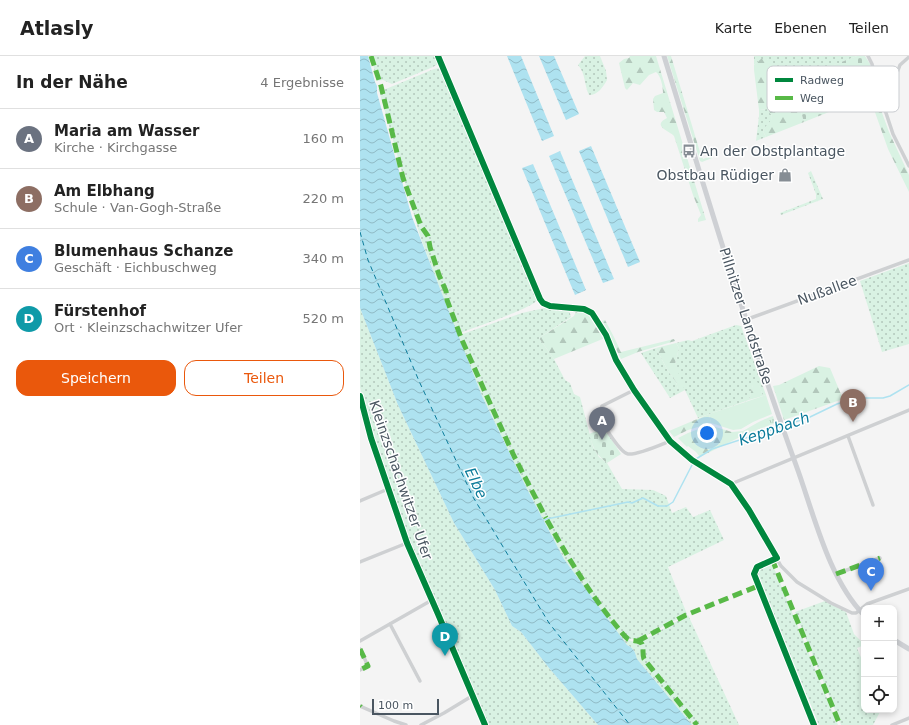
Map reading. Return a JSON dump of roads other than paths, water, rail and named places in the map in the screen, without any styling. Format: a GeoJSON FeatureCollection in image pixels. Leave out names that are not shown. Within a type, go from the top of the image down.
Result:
{"type":"FeatureCollection","features":[{"type":"Feature","properties":{"kind":"main road","name":"Pillnitzer Landstraße"},"geometry":{"type":"LineString","coordinates":[[664,56],[745,320],[822,538],[836,574],[848,596],[861,612]]}},
{"type":"Feature","properties":{"kind":"main road"},"geometry":{"type":"LineString","coordinates":[[896,641],[909,649]]}},
{"type":"Feature","properties":{"kind":"street"},"geometry":{"type":"LineString","coordinates":[[868,56],[872,66]]}},
{"type":"Feature","properties":{"kind":"street"},"geometry":{"type":"LineString","coordinates":[[899,68],[909,57]]}},
{"type":"Feature","properties":{"kind":"street"},"geometry":{"type":"LineString","coordinates":[[886,112],[893,134],[909,166]]}},
{"type":"Feature","properties":{"kind":"street","name":"Nußallee"},"geometry":{"type":"LineString","coordinates":[[745,320],[909,260]]}},
{"type":"Feature","properties":{"kind":"street"},"geometry":{"type":"LineString","coordinates":[[606,335],[616,360],[634,390],[670,441],[692,460],[731,484],[749,510],[785,571],[797,582],[831,603],[852,613],[867,604],[909,589]]}},
{"type":"Feature","properties":{"kind":"street"},"geometry":{"type":"LineString","coordinates":[[634,390],[602,406],[600,409],[602,421],[621,451],[629,454],[647,450],[670,441]]}},
{"type":"Feature","properties":{"kind":"street","name":"Kleinzschachwitzer Ufer"},"geometry":{"type":"LineString","coordinates":[[360,396],[371,438],[407,543],[485,725]]}},
{"type":"Feature","properties":{"kind":"street"},"geometry":{"type":"LineString","coordinates":[[731,484],[909,410]]}},
{"type":"Feature","properties":{"kind":"street"},"geometry":{"type":"LineString","coordinates":[[848,436],[873,505]]}},
{"type":"Feature","properties":{"kind":"street"},"geometry":{"type":"LineString","coordinates":[[360,501],[388,489]]}},
{"type":"Feature","properties":{"kind":"street"},"geometry":{"type":"LineString","coordinates":[[360,562],[407,543]]}},
{"type":"Feature","properties":{"kind":"street"},"geometry":{"type":"LineString","coordinates":[[754,572],[757,567],[777,558]]}},
{"type":"Feature","properties":{"kind":"street"},"geometry":{"type":"LineString","coordinates":[[836,574],[880,558]]}},
{"type":"Feature","properties":{"kind":"street"},"geometry":{"type":"LineString","coordinates":[[360,641],[432,600]]}},
{"type":"Feature","properties":{"kind":"street"},"geometry":{"type":"LineString","coordinates":[[390,624],[420,681]]}},
{"type":"Feature","properties":{"kind":"street"},"geometry":{"type":"LineString","coordinates":[[360,649],[368,666],[360,670]]}},
{"type":"Feature","properties":{"kind":"street"},"geometry":{"type":"LineString","coordinates":[[421,725],[472,696]]}},
{"type":"Feature","properties":{"kind":"street"},"geometry":{"type":"LineString","coordinates":[[360,706],[395,723],[406,725]]}},
{"type":"Feature","properties":{"kind":"street"},"geometry":{"type":"LineString","coordinates":[[892,725],[909,718]]}},
{"type":"Feature","properties":{"kind":"water","name":"Elbe"},"geometry":{"type":"Polygon","coordinates":[[[360,56],[368,56],[412,217],[482,396],[527,489],[564,559],[627,645],[633,649],[637,659],[692,725],[598,725],[549,668],[521,632],[512,626],[495,590],[454,523],[398,405],[360,308],[360,56]]]}},
{"type":"Feature","properties":{"kind":"water"},"geometry":{"type":"Polygon","coordinates":[[[507,56],[521,56],[554,136],[542,141],[507,56]]]}},
{"type":"Feature","properties":{"kind":"water"},"geometry":{"type":"Polygon","coordinates":[[[539,56],[554,56],[579,114],[566,120],[539,56]]]}},
{"type":"Feature","properties":{"kind":"water"},"geometry":{"type":"Polygon","coordinates":[[[591,146],[640,262],[628,267],[579,151],[591,146]]]}},
{"type":"Feature","properties":{"kind":"water"},"geometry":{"type":"Polygon","coordinates":[[[560,151],[614,279],[603,283],[549,156],[560,151]]]}},
{"type":"Feature","properties":{"kind":"water"},"geometry":{"type":"Polygon","coordinates":[[[533,164],[586,290],[575,295],[522,168],[533,164]]]}},
{"type":"Feature","properties":{"kind":"waterway","name":"Keppbach"},"geometry":{"type":"LineString","coordinates":[[542,520],[628,502],[632,503],[643,498],[658,506],[667,506],[673,502],[696,459],[712,449],[810,417],[837,404],[853,399],[883,398],[890,396],[909,385]]}},
{"type":"Feature","properties":{"kind":"place","name":"An der Obstplantage"},"geometry":{"type":"Point","coordinates":[689,151]}},
{"type":"Feature","properties":{"kind":"place","name":"Obstbau Rüdiger"},"geometry":{"type":"Point","coordinates":[785,175]}},
{"type":"Feature","properties":{"kind":"place","name":"Am Elbhang"},"geometry":{"type":"Point","coordinates":[853,422]}},
{"type":"Feature","properties":{"kind":"place","name":"Maria am Wasser"},"geometry":{"type":"Point","coordinates":[602,440]}},
{"type":"Feature","properties":{"kind":"place","name":"Blumenhaus Schanze"},"geometry":{"type":"Point","coordinates":[871,591]}},
{"type":"Feature","properties":{"kind":"place","name":"Fürstenhof"},"geometry":{"type":"Point","coordinates":[445,656]}}]}
